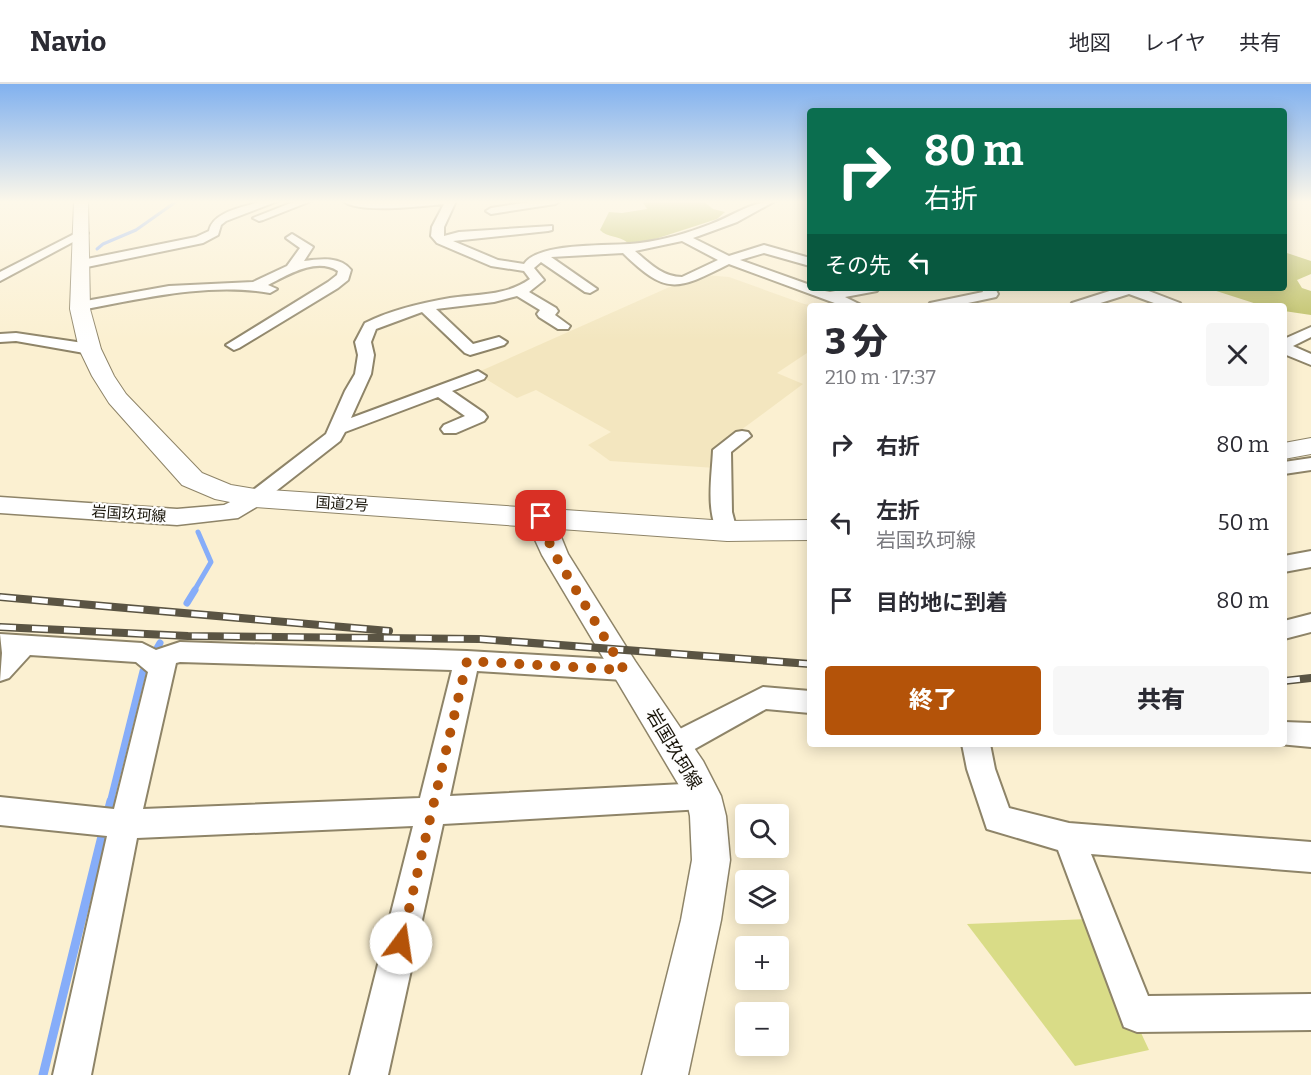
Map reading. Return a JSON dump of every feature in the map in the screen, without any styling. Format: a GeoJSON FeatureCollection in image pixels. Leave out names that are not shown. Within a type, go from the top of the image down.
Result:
{"type":"FeatureCollection","features":[{"type":"Feature","properties":{"kind":"highway","name":"国道2号"},"geometry":{"type":"LineString","coordinates":[[82,247],[80,306],[90,349],[103,376],[117,398],[192,479],[225,493],[255,498],[541,516],[727,531],[807,530]]}},
{"type":"Feature","properties":{"kind":"highway"},"geometry":{"type":"LineString","coordinates":[[1287,450],[1311,446]]}},
{"type":"Feature","properties":{"kind":"main road","name":"岩国玖珂線"},"geometry":{"type":"LineString","coordinates":[[0,506],[177,517],[230,512],[255,498]]}},
{"type":"Feature","properties":{"kind":"main road","name":"岩国玖珂線"},"geometry":{"type":"LineString","coordinates":[[541,516],[544,531],[555,555],[624,670],[691,772],[703,796],[708,816],[711,860],[701,920],[665,1075]]}},
{"type":"Feature","properties":{"kind":"street"},"geometry":{"type":"LineString","coordinates":[[0,277],[55,247]]}},
{"type":"Feature","properties":{"kind":"street"},"geometry":{"type":"LineString","coordinates":[[82,264],[164,247]]}},
{"type":"Feature","properties":{"kind":"street"},"geometry":{"type":"LineString","coordinates":[[296,266],[307,247]]}},
{"type":"Feature","properties":{"kind":"street"},"geometry":{"type":"LineString","coordinates":[[255,498],[334,437],[363,374],[366,355],[363,342],[370,326],[426,308],[500,297],[518,291],[537,280],[528,268],[495,263],[458,247]]}},
{"type":"Feature","properties":{"kind":"street"},"geometry":{"type":"LineString","coordinates":[[528,268],[528,264],[540,256],[560,252],[634,247]]}},
{"type":"Feature","properties":{"kind":"street"},"geometry":{"type":"LineString","coordinates":[[702,247],[728,260],[807,290]]}},
{"type":"Feature","properties":{"kind":"street"},"geometry":{"type":"LineString","coordinates":[[626,249],[660,277],[678,282],[728,260],[764,249],[807,261]]}},
{"type":"Feature","properties":{"kind":"street"},"geometry":{"type":"LineString","coordinates":[[540,256],[590,289]]}},
{"type":"Feature","properties":{"kind":"street"},"geometry":{"type":"LineString","coordinates":[[80,306],[169,290],[265,285],[296,266],[332,263],[344,266],[343,277],[333,285],[234,345]]}},
{"type":"Feature","properties":{"kind":"street"},"geometry":{"type":"LineString","coordinates":[[208,274],[236,274],[265,285]]}},
{"type":"Feature","properties":{"kind":"street"},"geometry":{"type":"LineString","coordinates":[[518,291],[551,311],[544,314],[563,326]]}},
{"type":"Feature","properties":{"kind":"street"},"geometry":{"type":"LineString","coordinates":[[811,291],[846,303]]}},
{"type":"Feature","properties":{"kind":"street"},"geometry":{"type":"LineString","coordinates":[[827,297],[857,291]]}},
{"type":"Feature","properties":{"kind":"street"},"geometry":{"type":"LineString","coordinates":[[949,303],[991,294],[990,291]]}},
{"type":"Feature","properties":{"kind":"street"},"geometry":{"type":"LineString","coordinates":[[1086,303],[1121,291]]}},
{"type":"Feature","properties":{"kind":"street"},"geometry":{"type":"LineString","coordinates":[[1138,291],[1168,303]]}},
{"type":"Feature","properties":{"kind":"street"},"geometry":{"type":"LineString","coordinates":[[426,308],[470,350],[499,342]]}},
{"type":"Feature","properties":{"kind":"street"},"geometry":{"type":"LineString","coordinates":[[1287,348],[1311,331]]}},
{"type":"Feature","properties":{"kind":"street"},"geometry":{"type":"LineString","coordinates":[[0,338],[16,337],[90,349]]}},
{"type":"Feature","properties":{"kind":"street"},"geometry":{"type":"LineString","coordinates":[[1287,350],[1311,360]]}},
{"type":"Feature","properties":{"kind":"street"},"geometry":{"type":"LineString","coordinates":[[339,428],[478,376]]}},
{"type":"Feature","properties":{"kind":"street"},"geometry":{"type":"LineString","coordinates":[[440,390],[478,417],[450,429]]}},
{"type":"Feature","properties":{"kind":"street"},"geometry":{"type":"LineString","coordinates":[[727,531],[722,512],[722,450],[742,436]]}},
{"type":"Feature","properties":{"kind":"street"},"geometry":{"type":"LineString","coordinates":[[1287,468],[1311,464]]}},
{"type":"Feature","properties":{"kind":"street"},"geometry":{"type":"LineString","coordinates":[[1287,563],[1311,559]]}},
{"type":"Feature","properties":{"kind":"street"},"geometry":{"type":"LineString","coordinates":[[1287,629],[1311,623]]}},
{"type":"Feature","properties":{"kind":"street"},"geometry":{"type":"LineString","coordinates":[[0,643],[153,660],[180,652],[467,661],[624,670]]}},
{"type":"Feature","properties":{"kind":"street"},"geometry":{"type":"LineString","coordinates":[[0,671],[25,644]]}},
{"type":"Feature","properties":{"kind":"street"},"geometry":{"type":"LineString","coordinates":[[72,1075],[110,823],[153,660]]}},
{"type":"Feature","properties":{"kind":"street"},"geometry":{"type":"LineString","coordinates":[[369,1075],[467,661]]}},
{"type":"Feature","properties":{"kind":"street"},"geometry":{"type":"LineString","coordinates":[[674,746],[763,698],[807,702]]}},
{"type":"Feature","properties":{"kind":"street"},"geometry":{"type":"LineString","coordinates":[[1287,734],[1311,735]]}},
{"type":"Feature","properties":{"kind":"street"},"geometry":{"type":"LineString","coordinates":[[977,747],[981,769],[998,819],[1069,838],[1311,857]]}},
{"type":"Feature","properties":{"kind":"street"},"geometry":{"type":"LineString","coordinates":[[0,811],[110,823],[433,811],[703,796]]}},
{"type":"Feature","properties":{"kind":"street"},"geometry":{"type":"LineString","coordinates":[[1069,838],[1137,1014],[1311,1012]]}},
{"type":"Feature","properties":{"kind":"shaded area"},"geometry":{"type":"Polygon","coordinates":[[[1287,253],[1311,261],[1311,274],[1297,280],[1302,288],[1311,291],[1311,315],[1287,311],[1287,303],[1254,303],[1216,291],[1287,291],[1287,253]]]}},
{"type":"Feature","properties":{"kind":"shaded area"},"geometry":{"type":"Polygon","coordinates":[[[705,275],[729,277],[807,304],[807,353],[777,373],[803,384],[718,447],[716,468],[610,461],[588,445],[611,432],[536,390],[517,398],[476,373],[674,285],[680,286],[705,275]]]}},
{"type":"Feature","properties":{"kind":"green space"},"geometry":{"type":"Polygon","coordinates":[[[1088,919],[1149,1050],[1075,1066],[967,924],[1088,919]]]}},
{"type":"Feature","properties":{"kind":"waterway"},"geometry":{"type":"LineString","coordinates":[[194,591],[211,562],[198,532]]}},
{"type":"Feature","properties":{"kind":"waterway"},"geometry":{"type":"LineString","coordinates":[[187,603],[195,590]]}},
{"type":"Feature","properties":{"kind":"waterway"},"geometry":{"type":"LineString","coordinates":[[153,655],[160,643]]}},
{"type":"Feature","properties":{"kind":"waterway"},"geometry":{"type":"LineString","coordinates":[[110,803],[143,671],[148,664]]}},
{"type":"Feature","properties":{"kind":"waterway"},"geometry":{"type":"LineString","coordinates":[[107,816],[111,801]]}},
{"type":"Feature","properties":{"kind":"waterway"},"geometry":{"type":"LineString","coordinates":[[43,1075],[104,828]]}},
{"type":"Feature","properties":{"kind":"railway"},"geometry":{"type":"LineString","coordinates":[[0,597],[389,631]]}},
{"type":"Feature","properties":{"kind":"railway"},"geometry":{"type":"LineString","coordinates":[[0,627],[188,636],[480,639],[807,664]]}},
{"type":"Feature","properties":{"kind":"railway"},"geometry":{"type":"LineString","coordinates":[[1287,681],[1311,678]]}},
{"type":"Feature","properties":{"kind":"route"},"geometry":{"type":"LineString","coordinates":[[401,943],[467,661],[624,670],[555,555],[544,531],[541,516]]}}]}
